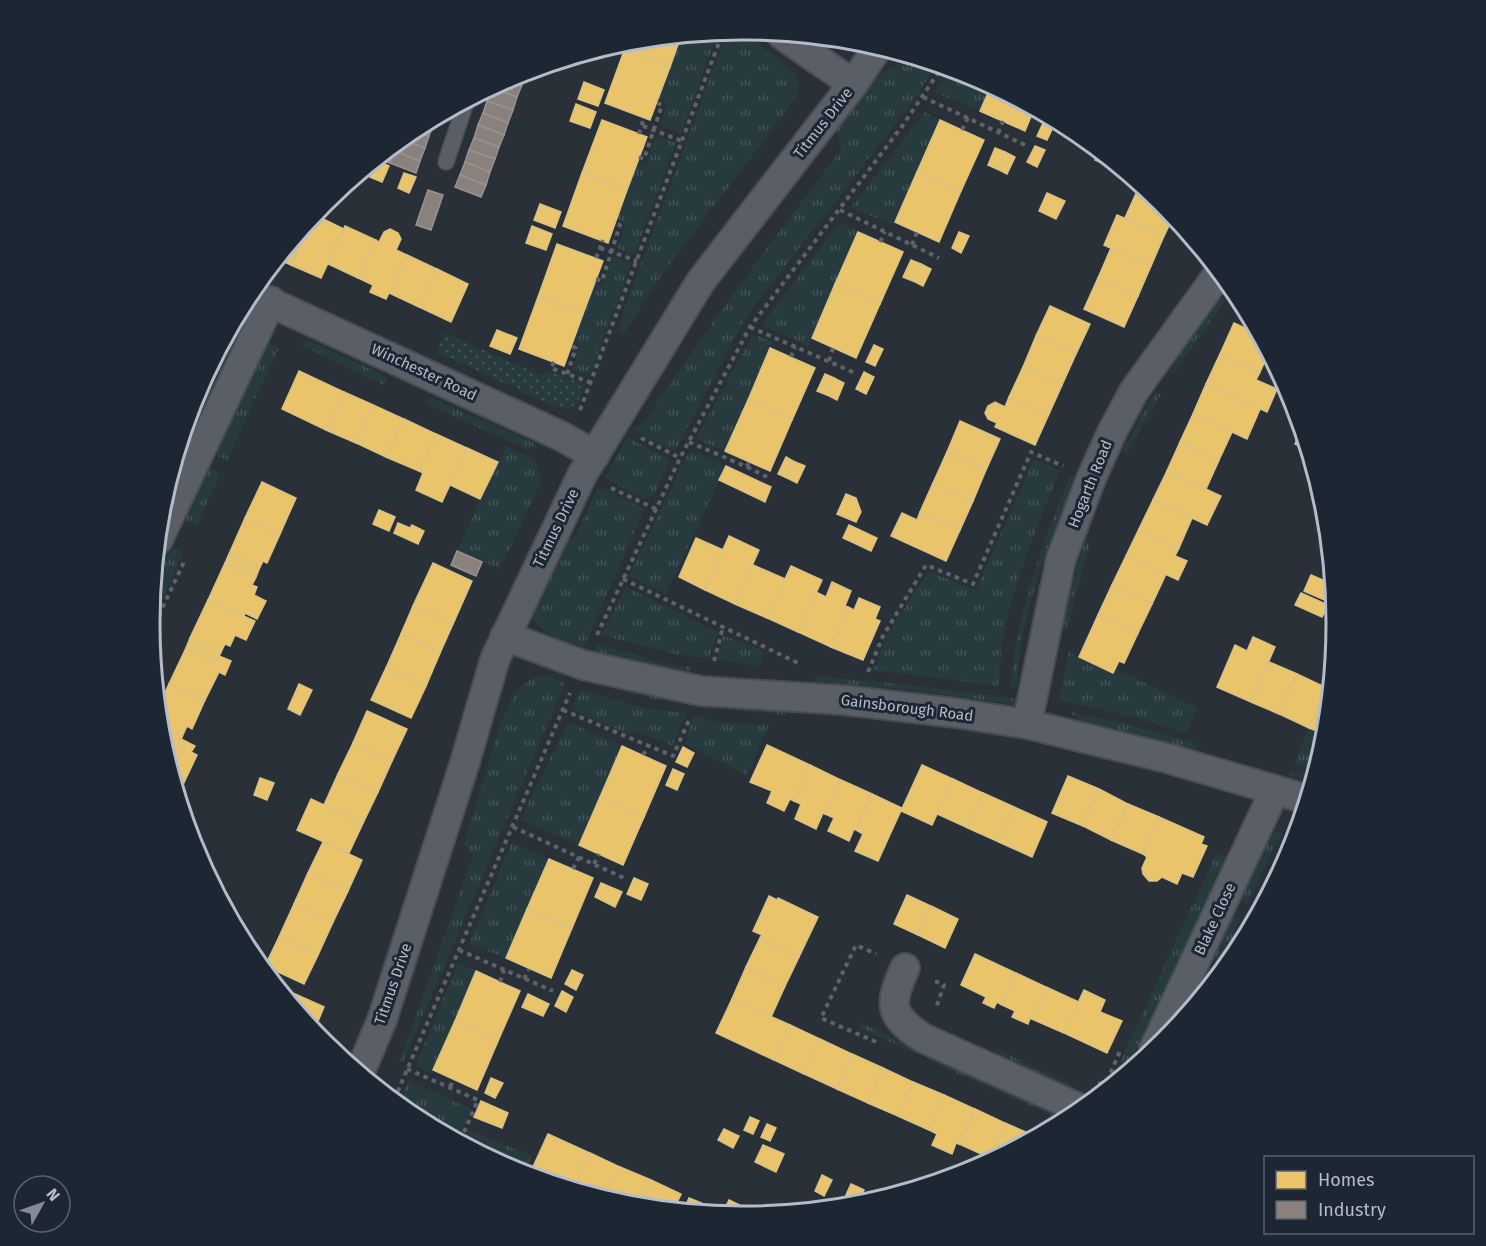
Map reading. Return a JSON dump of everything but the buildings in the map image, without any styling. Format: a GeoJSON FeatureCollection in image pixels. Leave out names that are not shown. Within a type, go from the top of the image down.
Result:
{"type":"FeatureCollection","features":[{"type":"Feature","properties":{"kind":"street"},"geometry":{"type":"LineString","coordinates":[[794,43],[853,84]]}},
{"type":"Feature","properties":{"kind":"street","name":"Titmus Drive"},"geometry":{"type":"LineString","coordinates":[[363,1064],[382,1020],[462,773],[495,658],[582,475],[701,281],[853,84],[872,55]]}},
{"type":"Feature","properties":{"kind":"street","name":"Hogarth Road"},"geometry":{"type":"LineString","coordinates":[[1027,724],[1061,559],[1091,479],[1134,390],[1214,280]]}},
{"type":"Feature","properties":{"kind":"street","name":"Winchester Road"},"geometry":{"type":"LineString","coordinates":[[260,297],[561,435],[595,455]]}},
{"type":"Feature","properties":{"kind":"street"},"geometry":{"type":"LineString","coordinates":[[173,504],[259,298]]}},
{"type":"Feature","properties":{"kind":"street","name":"Gainsborough Road"},"geometry":{"type":"LineString","coordinates":[[505,636],[583,665],[701,691],[843,700],[1027,724],[1126,747],[1299,797]]}},
{"type":"Feature","properties":{"kind":"street","name":"Blake Close"},"geometry":{"type":"LineString","coordinates":[[1166,1023],[1275,790]]}},
{"type":"Feature","properties":{"kind":"street"},"geometry":{"type":"LineString","coordinates":[[905,968],[895,990],[894,1004],[898,1017],[906,1027],[923,1038],[1083,1095]]}},
{"type":"Feature","properties":{"kind":"lane"},"geometry":{"type":"LineString","coordinates":[[446,162],[462,113]]}},
{"type":"Feature","properties":{"kind":"path"},"geometry":{"type":"LineString","coordinates":[[561,435],[583,406],[720,41]]}},
{"type":"Feature","properties":{"kind":"path"},"geometry":{"type":"LineString","coordinates":[[397,1092],[583,665],[688,442],[750,327],[840,210],[938,74]]}},
{"type":"Feature","properties":{"kind":"path"},"geometry":{"type":"LineString","coordinates":[[923,97],[1025,145]]}},
{"type":"Feature","properties":{"kind":"path"},"geometry":{"type":"LineString","coordinates":[[639,158],[644,159],[654,130],[662,105],[657,103]]}},
{"type":"Feature","properties":{"kind":"path"},"geometry":{"type":"LineString","coordinates":[[639,134],[644,118]]}},
{"type":"Feature","properties":{"kind":"path"},"geometry":{"type":"LineString","coordinates":[[962,130],[968,118]]}},
{"type":"Feature","properties":{"kind":"path"},"geometry":{"type":"LineString","coordinates":[[998,133],[1003,121]]}},
{"type":"Feature","properties":{"kind":"path"},"geometry":{"type":"LineString","coordinates":[[643,126],[682,141]]}},
{"type":"Feature","properties":{"kind":"path"},"geometry":{"type":"LineString","coordinates":[[840,210],[939,258]]}},
{"type":"Feature","properties":{"kind":"path"},"geometry":{"type":"LineString","coordinates":[[596,279],[602,281],[620,225],[615,223]]}},
{"type":"Feature","properties":{"kind":"path"},"geometry":{"type":"LineString","coordinates":[[880,242],[885,232]]}},
{"type":"Feature","properties":{"kind":"path"},"geometry":{"type":"LineString","coordinates":[[912,245],[917,232]]}},
{"type":"Feature","properties":{"kind":"path"},"geometry":{"type":"LineString","coordinates":[[596,258],[603,240]]}},
{"type":"Feature","properties":{"kind":"path"},"geometry":{"type":"LineString","coordinates":[[600,248],[637,261]]}},
{"type":"Feature","properties":{"kind":"path"},"geometry":{"type":"LineString","coordinates":[[750,327],[855,373]]}},
{"type":"Feature","properties":{"kind":"path"},"geometry":{"type":"LineString","coordinates":[[567,374],[576,348],[571,346]]}},
{"type":"Feature","properties":{"kind":"path"},"geometry":{"type":"LineString","coordinates":[[791,357],[795,346]]}},
{"type":"Feature","properties":{"kind":"path"},"geometry":{"type":"LineString","coordinates":[[829,362],[833,348]]}},
{"type":"Feature","properties":{"kind":"path"},"geometry":{"type":"LineString","coordinates":[[554,362],[552,368],[592,383]]}},
{"type":"Feature","properties":{"kind":"path"},"geometry":{"type":"LineString","coordinates":[[688,442],[771,479]]}},
{"type":"Feature","properties":{"kind":"path"},"geometry":{"type":"LineString","coordinates":[[866,678],[883,636],[926,565],[973,584],[1031,452],[1091,479]]}},
{"type":"Feature","properties":{"kind":"path"},"geometry":{"type":"LineString","coordinates":[[747,467],[749,461]]}},
{"type":"Feature","properties":{"kind":"path"},"geometry":{"type":"LineString","coordinates":[[623,579],[805,666]]}},
{"type":"Feature","properties":{"kind":"path"},"geometry":{"type":"LineString","coordinates":[[713,664],[723,627]]}},
{"type":"Feature","properties":{"kind":"path"},"geometry":{"type":"LineString","coordinates":[[563,710],[673,756],[693,712]]}},
{"type":"Feature","properties":{"kind":"path"},"geometry":{"type":"LineString","coordinates":[[643,755],[649,746]]}},
{"type":"Feature","properties":{"kind":"path"},"geometry":{"type":"LineString","coordinates":[[513,826],[626,879]]}},
{"type":"Feature","properties":{"kind":"path"},"geometry":{"type":"LineString","coordinates":[[594,864],[599,854]]}},
{"type":"Feature","properties":{"kind":"path"},"geometry":{"type":"LineString","coordinates":[[573,869],[579,857]]}},
{"type":"Feature","properties":{"kind":"path"},"geometry":{"type":"LineString","coordinates":[[856,945],[944,985],[936,1008],[940,1018]]}},
{"type":"Feature","properties":{"kind":"path"},"geometry":{"type":"LineString","coordinates":[[459,950],[553,992]]}},
{"type":"Feature","properties":{"kind":"path"},"geometry":{"type":"LineString","coordinates":[[524,979],[529,969]]}},
{"type":"Feature","properties":{"kind":"path"},"geometry":{"type":"LineString","coordinates":[[500,982],[504,970]]}},
{"type":"Feature","properties":{"kind":"path"},"geometry":{"type":"LineString","coordinates":[[407,1069],[478,1100],[463,1133]]}},
{"type":"Feature","properties":{"kind":"path"},"geometry":{"type":"LineString","coordinates":[[450,1087],[454,1079]]}},
{"type":"Feature","properties":{"kind":"green space"},"geometry":{"type":"Polygon","coordinates":[[[715,41],[681,134],[660,124],[667,103],[658,98],[678,44],[715,41]]]}},
{"type":"Feature","properties":{"kind":"green space"},"geometry":{"type":"Polygon","coordinates":[[[724,41],[754,41],[793,72],[800,87],[793,102],[656,283],[624,334],[618,331],[623,312],[724,41]]]}},
{"type":"Feature","properties":{"kind":"green space"},"geometry":{"type":"Polygon","coordinates":[[[904,63],[932,72],[917,96],[746,317],[675,451],[631,429],[643,424],[739,286],[841,150],[836,128],[875,79],[904,63]]]}},
{"type":"Feature","properties":{"kind":"green space"},"geometry":{"type":"Polygon","coordinates":[[[944,76],[987,95],[980,111],[934,92],[944,76]]]}},
{"type":"Feature","properties":{"kind":"green space"},"geometry":{"type":"Polygon","coordinates":[[[925,112],[940,120],[895,222],[892,225],[851,207],[925,112]]]}},
{"type":"Feature","properties":{"kind":"green space"},"geometry":{"type":"Polygon","coordinates":[[[656,136],[676,143],[634,255],[617,248],[625,224],[617,218],[638,161],[646,164],[656,136]]]}},
{"type":"Feature","properties":{"kind":"green space"},"geometry":{"type":"Polygon","coordinates":[[[840,222],[858,232],[808,346],[762,325],[840,222]]]}},
{"type":"Feature","properties":{"kind":"green space"},"geometry":{"type":"Polygon","coordinates":[[[613,256],[631,264],[590,375],[573,369],[580,345],[572,342],[595,282],[603,285],[613,256]]]}},
{"type":"Feature","properties":{"kind":"green space"},"geometry":{"type":"Polygon","coordinates":[[[1220,299],[1225,301],[1174,373],[1169,371],[1214,305],[1220,299]]]}},
{"type":"Feature","properties":{"kind":"green space"},"geometry":{"type":"Polygon","coordinates":[[[445,333],[543,376],[546,370],[585,384],[578,402],[569,409],[556,407],[437,352],[445,333]]]}},
{"type":"Feature","properties":{"kind":"green space"},"geometry":{"type":"Polygon","coordinates":[[[753,334],[774,342],[725,451],[696,439],[753,334]]]}},
{"type":"Feature","properties":{"kind":"green space"},"geometry":{"type":"Polygon","coordinates":[[[308,340],[383,375],[386,379],[384,385],[301,345],[308,340]]]}},
{"type":"Feature","properties":{"kind":"green space"},"geometry":{"type":"Polygon","coordinates":[[[234,341],[236,349],[184,458],[205,400],[234,341]]]}},
{"type":"Feature","properties":{"kind":"green space"},"geometry":{"type":"Polygon","coordinates":[[[269,343],[279,348],[227,460],[217,456],[214,449],[263,349],[269,343]]]}},
{"type":"Feature","properties":{"kind":"green space"},"geometry":{"type":"Polygon","coordinates":[[[1156,390],[1161,394],[1128,453],[1122,451],[1156,390]]]}},
{"type":"Feature","properties":{"kind":"green space"},"geometry":{"type":"Polygon","coordinates":[[[429,397],[532,442],[537,447],[529,450],[426,404],[429,397]]]}},
{"type":"Feature","properties":{"kind":"green space"},"geometry":{"type":"Polygon","coordinates":[[[627,437],[670,460],[654,495],[649,498],[643,498],[605,478],[627,437]]]}},
{"type":"Feature","properties":{"kind":"green space"},"geometry":{"type":"Polygon","coordinates":[[[506,446],[535,459],[541,483],[500,569],[457,551],[506,446]]]}},
{"type":"Feature","properties":{"kind":"green space"},"geometry":{"type":"Polygon","coordinates":[[[694,451],[726,466],[666,594],[629,576],[687,455],[694,451]]]}},
{"type":"Feature","properties":{"kind":"green space"},"geometry":{"type":"Polygon","coordinates":[[[1034,459],[1060,470],[1027,553],[1013,596],[1002,646],[998,686],[874,670],[886,637],[928,571],[976,590],[1034,459]]]}},
{"type":"Feature","properties":{"kind":"green space"},"geometry":{"type":"Polygon","coordinates":[[[212,469],[220,474],[197,525],[187,521],[185,513],[205,474],[212,469]]]}},
{"type":"Feature","properties":{"kind":"green space"},"geometry":{"type":"Polygon","coordinates":[[[1070,476],[1075,477],[1037,580],[1023,633],[1017,687],[1010,688],[1017,640],[1028,593],[1047,534],[1070,476]]]}},
{"type":"Feature","properties":{"kind":"green space"},"geometry":{"type":"Polygon","coordinates":[[[598,487],[645,509],[583,648],[546,631],[531,613],[562,546],[576,535],[598,487]]]}},
{"type":"Feature","properties":{"kind":"green space"},"geometry":{"type":"Polygon","coordinates":[[[1084,540],[1090,542],[1067,630],[1061,631],[1084,540]]]}},
{"type":"Feature","properties":{"kind":"green space"},"geometry":{"type":"Polygon","coordinates":[[[175,548],[183,553],[161,601],[164,561],[175,548]]]}},
{"type":"Feature","properties":{"kind":"green space"},"geometry":{"type":"Polygon","coordinates":[[[626,587],[718,632],[709,658],[679,655],[601,635],[626,587]]]}},
{"type":"Feature","properties":{"kind":"green space"},"geometry":{"type":"Polygon","coordinates":[[[723,635],[759,649],[762,652],[761,663],[758,666],[717,659],[723,635]]]}},
{"type":"Feature","properties":{"kind":"green space"},"geometry":{"type":"Polygon","coordinates":[[[596,644],[670,665],[691,667],[690,672],[669,670],[594,651],[596,644]]]}},
{"type":"Feature","properties":{"kind":"green space"},"geometry":{"type":"Polygon","coordinates":[[[1068,652],[1113,673],[1115,669],[1197,708],[1186,733],[1122,714],[1059,700],[1068,652]]]}},
{"type":"Feature","properties":{"kind":"green space"},"geometry":{"type":"Polygon","coordinates":[[[815,676],[1018,699],[1016,705],[929,692],[817,681],[815,676]]]}},
{"type":"Feature","properties":{"kind":"green space"},"geometry":{"type":"Polygon","coordinates":[[[534,677],[551,677],[565,684],[403,1062],[399,1062],[473,856],[464,844],[498,731],[510,701],[521,687],[534,677]]]}},
{"type":"Feature","properties":{"kind":"green space"},"geometry":{"type":"Polygon","coordinates":[[[589,677],[784,707],[785,715],[648,698],[588,681],[589,677]]]}},
{"type":"Feature","properties":{"kind":"green space"},"geometry":{"type":"Polygon","coordinates":[[[580,690],[648,709],[687,713],[672,746],[632,730],[630,735],[572,709],[580,690]]]}},
{"type":"Feature","properties":{"kind":"green space"},"geometry":{"type":"Polygon","coordinates":[[[1070,712],[1123,723],[1198,744],[1195,752],[1080,722],[1070,712]]]}},
{"type":"Feature","properties":{"kind":"green space"},"geometry":{"type":"Polygon","coordinates":[[[694,716],[724,723],[769,725],[747,775],[684,743],[694,716]]]}},
{"type":"Feature","properties":{"kind":"green space"},"geometry":{"type":"Polygon","coordinates":[[[568,722],[622,746],[579,845],[520,820],[568,722]]]}},
{"type":"Feature","properties":{"kind":"green space"},"geometry":{"type":"Polygon","coordinates":[[[1309,728],[1315,730],[1307,768],[1294,764],[1309,728]]]}},
{"type":"Feature","properties":{"kind":"green space"},"geometry":{"type":"Polygon","coordinates":[[[1291,771],[1306,775],[1304,780],[1289,776],[1291,771]]]}},
{"type":"Feature","properties":{"kind":"green space"},"geometry":{"type":"Polygon","coordinates":[[[1272,832],[1282,833],[1247,904],[1241,898],[1241,889],[1266,837],[1272,832]]]}},
{"type":"Feature","properties":{"kind":"green space"},"geometry":{"type":"Polygon","coordinates":[[[512,842],[549,859],[506,958],[469,944],[512,842]]]}},
{"type":"Feature","properties":{"kind":"green space"},"geometry":{"type":"Polygon","coordinates":[[[1217,852],[1226,857],[1134,1054],[1116,1070],[1217,852]]]}},
{"type":"Feature","properties":{"kind":"green space"},"geometry":{"type":"Polygon","coordinates":[[[1234,916],[1240,919],[1231,941],[1216,962],[1208,958],[1227,919],[1234,916]]]}},
{"type":"Feature","properties":{"kind":"green space"},"geometry":{"type":"Polygon","coordinates":[[[458,963],[476,971],[431,1073],[416,1065],[458,963]]]}},
{"type":"Feature","properties":{"kind":"green space"},"geometry":{"type":"Polygon","coordinates":[[[861,1023],[919,1050],[917,1054],[859,1028],[861,1023]]]}},
{"type":"Feature","properties":{"kind":"green space"},"geometry":{"type":"Polygon","coordinates":[[[996,1049],[1075,1086],[1058,1087],[996,1058],[996,1049]]]}},
{"type":"Feature","properties":{"kind":"green space"},"geometry":{"type":"Polygon","coordinates":[[[931,1053],[1059,1112],[1052,1116],[927,1060],[931,1053]]]}},
{"type":"Feature","properties":{"kind":"green space"},"geometry":{"type":"Polygon","coordinates":[[[408,1080],[471,1109],[461,1132],[402,1095],[408,1080]]]}},
{"type":"Feature","properties":{"kind":"green space"},"geometry":{"type":"Polygon","coordinates":[[[468,1130],[532,1156],[528,1164],[466,1135],[468,1130]]]}}]}
